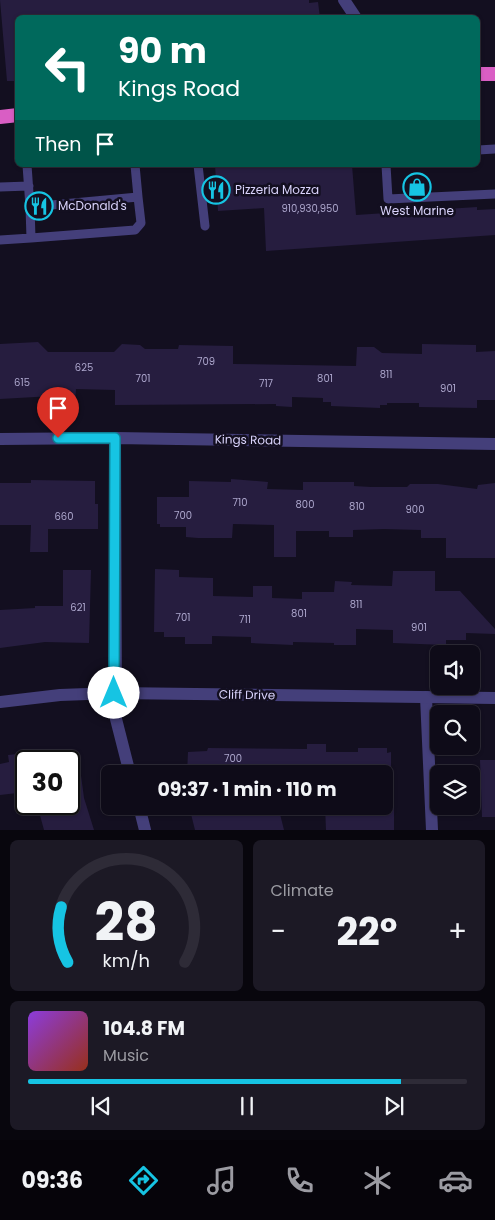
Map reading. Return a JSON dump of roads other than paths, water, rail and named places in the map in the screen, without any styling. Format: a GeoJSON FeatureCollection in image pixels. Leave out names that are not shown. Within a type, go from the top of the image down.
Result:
{"type":"FeatureCollection","features":[{"type":"Feature","properties":{"kind":"highway"},"geometry":{"type":"LineString","coordinates":[[480,74],[495,74]]}},
{"type":"Feature","properties":{"kind":"highway"},"geometry":{"type":"LineString","coordinates":[[0,117],[15,115]]}},
{"type":"Feature","properties":{"kind":"street"},"geometry":{"type":"LineString","coordinates":[[344,0],[354,15]]}},
{"type":"Feature","properties":{"kind":"street"},"geometry":{"type":"LineString","coordinates":[[115,438],[114,693],[116,719],[128,765]]}},
{"type":"Feature","properties":{"kind":"street","name":"Kings Road"},"geometry":{"type":"LineString","coordinates":[[0,439],[115,438],[495,444]]}},
{"type":"Feature","properties":{"kind":"street","name":"Cliff Drive"},"geometry":{"type":"LineString","coordinates":[[0,702],[60,694],[114,693],[495,698]]}},
{"type":"Feature","properties":{"kind":"street"},"geometry":{"type":"LineString","coordinates":[[426,697],[432,830]]}},
{"type":"Feature","properties":{"kind":"street"},"geometry":{"type":"LineString","coordinates":[[141,815],[145,830]]}},
{"type":"Feature","properties":{"kind":"lane"},"geometry":{"type":"LineString","coordinates":[[480,150],[495,149]]}},
{"type":"Feature","properties":{"kind":"lane"},"geometry":{"type":"LineString","coordinates":[[27,167],[31,238]]}},
{"type":"Feature","properties":{"kind":"lane"},"geometry":{"type":"LineString","coordinates":[[0,240],[135,230],[141,223],[135,167]]}},
{"type":"Feature","properties":{"kind":"lane"},"geometry":{"type":"LineString","coordinates":[[198,167],[205,226]]}},
{"type":"Feature","properties":{"kind":"lane"},"geometry":{"type":"LineString","coordinates":[[386,167],[388,199],[495,194]]}},
{"type":"Feature","properties":{"kind":"lane"},"geometry":{"type":"LineString","coordinates":[[0,188],[29,186]]}},
{"type":"Feature","properties":{"kind":"lane"},"geometry":{"type":"LineString","coordinates":[[30,206],[138,197]]}},
{"type":"Feature","properties":{"kind":"place","name":"West Marine"},"geometry":{"type":"Point","coordinates":[417,187]}},
{"type":"Feature","properties":{"kind":"place","name":"Pizzeria Mozza"},"geometry":{"type":"Point","coordinates":[216,190]}},
{"type":"Feature","properties":{"kind":"place","name":"McDonald's"},"geometry":{"type":"Point","coordinates":[39,206]}}]}
